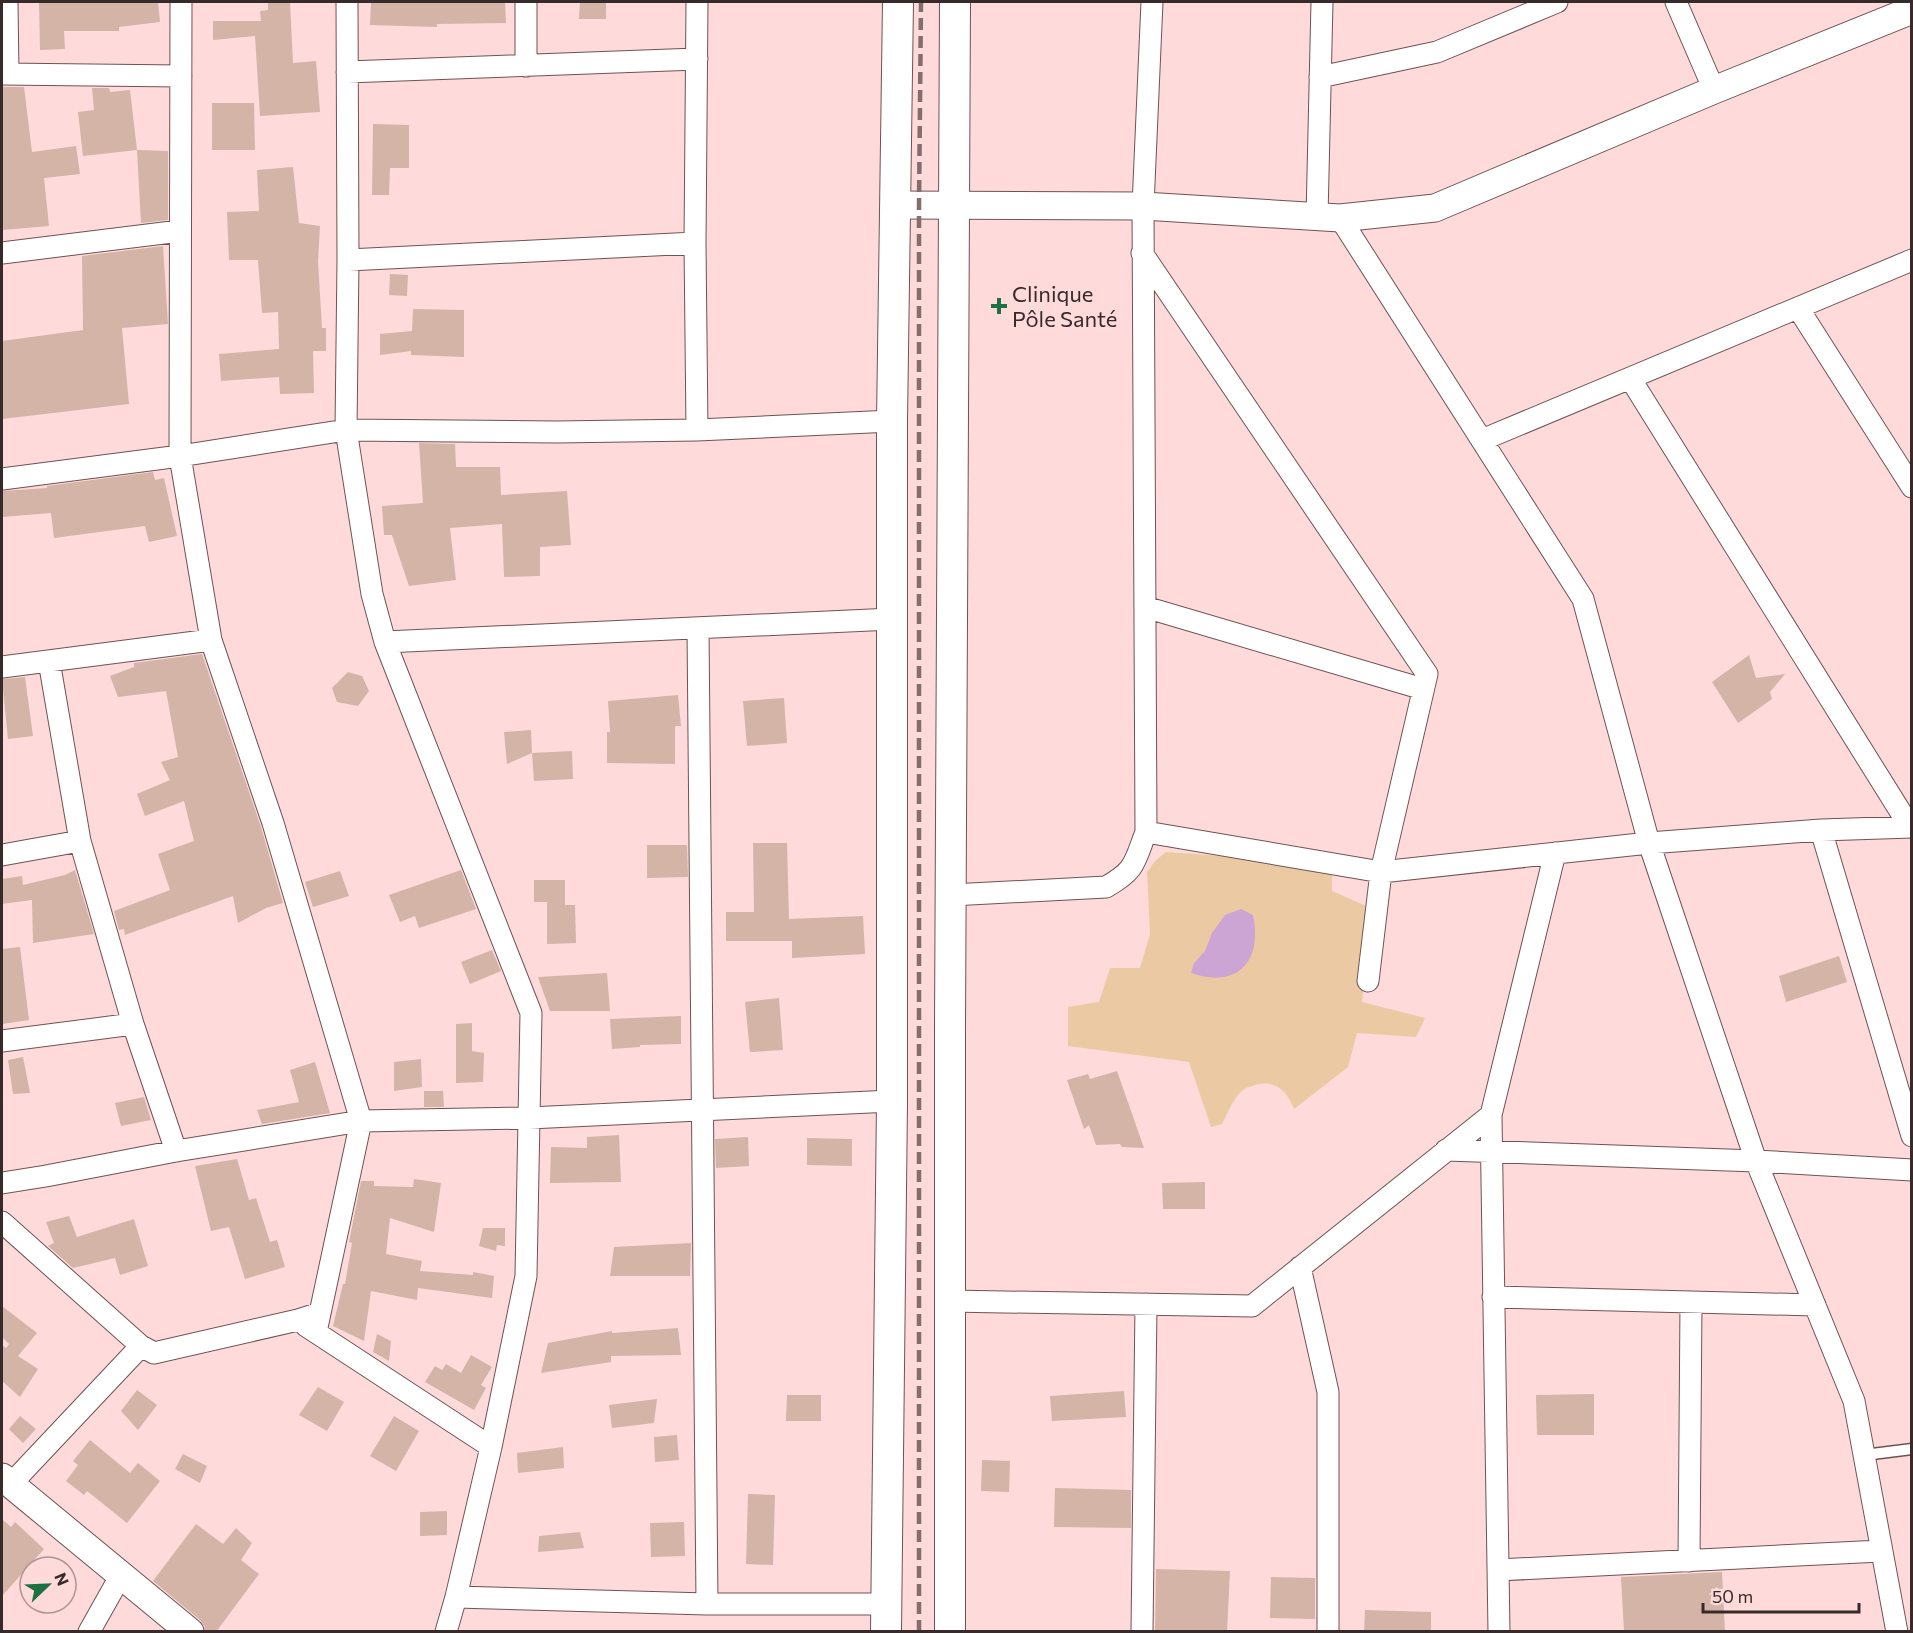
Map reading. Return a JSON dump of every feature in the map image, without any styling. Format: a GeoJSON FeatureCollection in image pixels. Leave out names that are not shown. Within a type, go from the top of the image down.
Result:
{"type":"FeatureCollection","features":[{"type":"Feature","properties":{"kind":"main road"},"geometry":{"type":"LineString","coordinates":[[887,1618],[892,1101],[892,421],[898,2]]}},
{"type":"Feature","properties":{"kind":"main road"},"geometry":{"type":"LineString","coordinates":[[950,1632],[949,1301],[956,205],[955,2]]}},
{"type":"Feature","properties":{"kind":"street"},"geometry":{"type":"LineString","coordinates":[[7,2],[5,74],[181,76]]}},
{"type":"Feature","properties":{"kind":"street"},"geometry":{"type":"LineString","coordinates":[[181,2],[180,456],[210,640],[273,823],[361,1121],[318,1323]]}},
{"type":"Feature","properties":{"kind":"street"},"geometry":{"type":"LineString","coordinates":[[347,2],[346,430],[372,594],[385,642],[531,1013],[526,1276],[491,1447],[446,1632]]}},
{"type":"Feature","properties":{"kind":"street"},"geometry":{"type":"LineString","coordinates":[[526,2],[526,66]]}},
{"type":"Feature","properties":{"kind":"street"},"geometry":{"type":"LineString","coordinates":[[697,2],[695,243],[697,430]]}},
{"type":"Feature","properties":{"kind":"street"},"geometry":{"type":"LineString","coordinates":[[951,895],[1106,887],[1120,879],[1132,868],[1146,832],[1142,253],[1152,2]]}},
{"type":"Feature","properties":{"kind":"street"},"geometry":{"type":"LineString","coordinates":[[1322,2],[1320,77],[1329,218],[1482,440],[1583,599],[1648,843],[1756,1161],[1854,1401],[1897,1632]]}},
{"type":"Feature","properties":{"kind":"street"},"geometry":{"type":"LineString","coordinates":[[1320,77],[1437,52],[1557,2]]}},
{"type":"Feature","properties":{"kind":"street"},"geometry":{"type":"LineString","coordinates":[[1676,2],[1714,90]]}},
{"type":"Feature","properties":{"kind":"street"},"geometry":{"type":"LineString","coordinates":[[895,205],[1143,206],[1329,218],[1436,207],[1911,10]]}},
{"type":"Feature","properties":{"kind":"street"},"geometry":{"type":"LineString","coordinates":[[347,72],[697,59]]}},
{"type":"Feature","properties":{"kind":"street"},"geometry":{"type":"LineString","coordinates":[[2,253],[180,231]]}},
{"type":"Feature","properties":{"kind":"street"},"geometry":{"type":"LineString","coordinates":[[348,260],[695,243]]}},
{"type":"Feature","properties":{"kind":"street"},"geometry":{"type":"LineString","coordinates":[[1142,253],[1427,674],[1381,872],[1368,981]]}},
{"type":"Feature","properties":{"kind":"street"},"geometry":{"type":"LineString","coordinates":[[1482,440],[1911,260]]}},
{"type":"Feature","properties":{"kind":"street"},"geometry":{"type":"LineString","coordinates":[[1798,308],[1911,487]]}},
{"type":"Feature","properties":{"kind":"street"},"geometry":{"type":"LineString","coordinates":[[1630,378],[1910,827]]}},
{"type":"Feature","properties":{"kind":"street"},"geometry":{"type":"LineString","coordinates":[[2,479],[180,456],[346,430],[556,432],[697,430],[892,421]]}},
{"type":"Feature","properties":{"kind":"street"},"geometry":{"type":"LineString","coordinates":[[1145,607],[1423,689]]}},
{"type":"Feature","properties":{"kind":"street"},"geometry":{"type":"LineString","coordinates":[[385,642],[892,619]]}},
{"type":"Feature","properties":{"kind":"street"},"geometry":{"type":"LineString","coordinates":[[698,628],[707,1604]]}},
{"type":"Feature","properties":{"kind":"street"},"geometry":{"type":"LineString","coordinates":[[2,667],[210,640]]}},
{"type":"Feature","properties":{"kind":"street"},"geometry":{"type":"LineString","coordinates":[[49,661],[80,841],[133,1024],[176,1151]]}},
{"type":"Feature","properties":{"kind":"street"},"geometry":{"type":"LineString","coordinates":[[1146,832],[1381,872],[1648,843],[1821,830],[1910,827]]}},
{"type":"Feature","properties":{"kind":"street"},"geometry":{"type":"LineString","coordinates":[[1821,830],[1911,1136]]}},
{"type":"Feature","properties":{"kind":"street"},"geometry":{"type":"LineString","coordinates":[[2,855],[80,841]]}},
{"type":"Feature","properties":{"kind":"street"},"geometry":{"type":"LineString","coordinates":[[1499,1632],[1491,1114],[1555,853]]}},
{"type":"Feature","properties":{"kind":"street"},"geometry":{"type":"LineString","coordinates":[[2,1041],[133,1024]]}},
{"type":"Feature","properties":{"kind":"street"},"geometry":{"type":"LineString","coordinates":[[2,1183],[176,1151],[361,1121],[529,1118],[892,1101]]}},
{"type":"Feature","properties":{"kind":"street"},"geometry":{"type":"LineString","coordinates":[[949,1301],[1252,1306],[1491,1114]]}},
{"type":"Feature","properties":{"kind":"street"},"geometry":{"type":"LineString","coordinates":[[1446,1150],[1756,1161],[1911,1170]]}},
{"type":"Feature","properties":{"kind":"street"},"geometry":{"type":"LineString","coordinates":[[2,1222],[141,1346],[154,1353],[298,1320],[318,1323],[491,1447]]}},
{"type":"Feature","properties":{"kind":"street"},"geometry":{"type":"LineString","coordinates":[[1300,1268],[1328,1392],[1328,1632]]}},
{"type":"Feature","properties":{"kind":"street"},"geometry":{"type":"LineString","coordinates":[[1493,1297],[1815,1305]]}},
{"type":"Feature","properties":{"kind":"street"},"geometry":{"type":"LineString","coordinates":[[1689,1561],[1691,1302]]}},
{"type":"Feature","properties":{"kind":"street"},"geometry":{"type":"LineString","coordinates":[[1142,1632],[1146,1304]]}},
{"type":"Feature","properties":{"kind":"street"},"geometry":{"type":"LineString","coordinates":[[141,1346],[6,1481],[190,1632]]}},
{"type":"Feature","properties":{"kind":"street"},"geometry":{"type":"LineString","coordinates":[[1498,1569],[1881,1551]]}},
{"type":"Feature","properties":{"kind":"street"},"geometry":{"type":"LineString","coordinates":[[89,1632],[121,1575]]}},
{"type":"Feature","properties":{"kind":"street"},"geometry":{"type":"LineString","coordinates":[[456,1597],[707,1604],[887,1618]]}},
{"type":"Feature","properties":{"kind":"lane"},"geometry":{"type":"LineString","coordinates":[[1864,1455],[1911,1449]]}},
{"type":"Feature","properties":{"kind":"shaded area"},"geometry":{"type":"Polygon","coordinates":[[[1166,852],[1267,859],[1332,873],[1332,891],[1373,909],[1362,1002],[1425,1018],[1416,1037],[1357,1033],[1348,1067],[1294,1109],[1288,1097],[1279,1088],[1269,1084],[1255,1085],[1246,1088],[1238,1095],[1222,1124],[1211,1127],[1189,1062],[1068,1046],[1068,1007],[1099,1002],[1110,968],[1140,968],[1150,934],[1147,872],[1166,852]]]}},
{"type":"Feature","properties":{"kind":"shaded area"},"geometry":{"type":"Polygon","coordinates":[[[1241,909],[1253,915],[1255,932],[1250,958],[1243,968],[1222,977],[1207,977],[1191,973],[1194,963],[1205,951],[1212,933],[1225,915],[1241,909]]]}},
{"type":"Feature","properties":{"kind":"building"},"geometry":{"type":"Polygon","coordinates":[[[39,2],[158,2],[160,22],[119,27],[119,31],[64,31],[65,49],[40,50],[39,2]]]}},
{"type":"Feature","properties":{"kind":"building"},"geometry":{"type":"Polygon","coordinates":[[[268,2],[290,2],[293,63],[316,61],[320,112],[260,116],[255,36],[213,40],[213,21],[261,21],[260,11],[268,10],[268,2]]]}},
{"type":"Feature","properties":{"kind":"building"},"geometry":{"type":"Polygon","coordinates":[[[371,2],[505,2],[506,23],[437,24],[437,27],[370,25],[371,2]]]}},
{"type":"Feature","properties":{"kind":"building"},"geometry":{"type":"Polygon","coordinates":[[[580,2],[606,2],[606,19],[579,19],[580,2]]]}},
{"type":"Feature","properties":{"kind":"building"},"geometry":{"type":"Polygon","coordinates":[[[2,87],[24,87],[32,152],[76,146],[80,174],[44,178],[49,226],[2,230],[2,87]]]}},
{"type":"Feature","properties":{"kind":"building"},"geometry":{"type":"Polygon","coordinates":[[[92,88],[109,88],[110,92],[130,90],[137,150],[83,156],[78,112],[94,110],[92,88]]]}},
{"type":"Feature","properties":{"kind":"building"},"geometry":{"type":"Polygon","coordinates":[[[212,103],[254,103],[255,150],[212,150],[212,103]]]}},
{"type":"Feature","properties":{"kind":"building"},"geometry":{"type":"Polygon","coordinates":[[[373,124],[409,125],[409,168],[390,168],[389,195],[372,195],[373,124]]]}},
{"type":"Feature","properties":{"kind":"building"},"geometry":{"type":"Polygon","coordinates":[[[137,150],[168,151],[168,220],[141,223],[137,150]]]}},
{"type":"Feature","properties":{"kind":"building"},"geometry":{"type":"Polygon","coordinates":[[[293,167],[299,223],[320,226],[318,261],[322,328],[326,328],[326,351],[313,351],[314,393],[280,394],[279,377],[221,381],[219,354],[279,349],[278,312],[262,313],[258,260],[229,260],[227,212],[259,211],[257,170],[293,167]]]}},
{"type":"Feature","properties":{"kind":"building"},"geometry":{"type":"Polygon","coordinates":[[[163,246],[168,324],[122,328],[129,404],[2,419],[2,341],[83,330],[82,256],[163,246]]]}},
{"type":"Feature","properties":{"kind":"building"},"geometry":{"type":"Polygon","coordinates":[[[390,274],[408,275],[407,296],[389,295],[390,274]]]}},
{"type":"Feature","properties":{"kind":"building"},"geometry":{"type":"Polygon","coordinates":[[[413,309],[464,310],[464,357],[411,355],[411,351],[380,355],[380,334],[412,331],[413,309]]]}},
{"type":"Feature","properties":{"kind":"building"},"geometry":{"type":"Polygon","coordinates":[[[419,443],[455,444],[456,467],[500,467],[501,495],[567,491],[571,545],[540,547],[540,576],[504,577],[502,524],[450,528],[456,580],[409,586],[392,535],[384,535],[382,506],[423,503],[419,443]]]}},
{"type":"Feature","properties":{"kind":"building"},"geometry":{"type":"Polygon","coordinates":[[[153,472],[155,480],[164,478],[177,536],[149,542],[145,526],[54,538],[51,513],[2,517],[2,491],[47,488],[47,486],[153,472]]]}},
{"type":"Feature","properties":{"kind":"building"},"geometry":{"type":"Polygon","coordinates":[[[202,654],[261,827],[283,903],[266,908],[238,923],[233,896],[125,935],[124,929],[119,930],[114,911],[170,890],[158,854],[194,841],[184,801],[145,816],[137,794],[170,780],[161,762],[178,757],[166,691],[118,697],[110,676],[134,667],[134,663],[202,654]]]}},
{"type":"Feature","properties":{"kind":"building"},"geometry":{"type":"Polygon","coordinates":[[[1749,655],[1756,678],[1785,674],[1770,692],[1772,699],[1738,723],[1712,682],[1749,655]]]}},
{"type":"Feature","properties":{"kind":"building"},"geometry":{"type":"Polygon","coordinates":[[[348,672],[362,676],[369,691],[358,706],[337,702],[332,688],[348,672]]]}},
{"type":"Feature","properties":{"kind":"building"},"geometry":{"type":"Polygon","coordinates":[[[25,677],[33,736],[8,739],[2,679],[25,677]]]}},
{"type":"Feature","properties":{"kind":"building"},"geometry":{"type":"Polygon","coordinates":[[[678,695],[681,726],[675,726],[675,764],[607,763],[607,732],[610,732],[608,701],[678,695]]]}},
{"type":"Feature","properties":{"kind":"building"},"geometry":{"type":"Polygon","coordinates":[[[784,698],[787,743],[747,746],[743,701],[784,698]]]}},
{"type":"Feature","properties":{"kind":"building"},"geometry":{"type":"Polygon","coordinates":[[[531,730],[532,753],[507,764],[504,732],[531,730]]]}},
{"type":"Feature","properties":{"kind":"building"},"geometry":{"type":"Polygon","coordinates":[[[572,751],[573,779],[534,781],[532,753],[572,751]]]}},
{"type":"Feature","properties":{"kind":"building"},"geometry":{"type":"Polygon","coordinates":[[[753,843],[787,843],[789,919],[863,916],[865,954],[792,958],[792,941],[726,941],[726,912],[754,912],[753,843]]]}},
{"type":"Feature","properties":{"kind":"building"},"geometry":{"type":"Polygon","coordinates":[[[647,845],[687,845],[688,877],[647,878],[647,845]]]}},
{"type":"Feature","properties":{"kind":"building"},"geometry":{"type":"Polygon","coordinates":[[[75,870],[94,934],[33,943],[32,900],[2,904],[2,879],[22,876],[23,885],[65,875],[75,870]]]}},
{"type":"Feature","properties":{"kind":"building"},"geometry":{"type":"Polygon","coordinates":[[[461,870],[476,909],[419,928],[415,916],[400,922],[389,895],[461,870]]]}},
{"type":"Feature","properties":{"kind":"building"},"geometry":{"type":"Polygon","coordinates":[[[340,871],[349,896],[313,907],[305,882],[340,871]]]}},
{"type":"Feature","properties":{"kind":"building"},"geometry":{"type":"Polygon","coordinates":[[[534,880],[565,880],[565,905],[575,905],[576,943],[547,944],[547,902],[534,902],[534,880]]]}},
{"type":"Feature","properties":{"kind":"building"},"geometry":{"type":"Polygon","coordinates":[[[20,947],[29,1020],[2,1024],[2,949],[20,947]]]}},
{"type":"Feature","properties":{"kind":"building"},"geometry":{"type":"Polygon","coordinates":[[[492,950],[501,971],[470,984],[461,962],[492,950]]]}},
{"type":"Feature","properties":{"kind":"building"},"geometry":{"type":"Polygon","coordinates":[[[1839,956],[1847,982],[1786,1002],[1779,976],[1839,956]]]}},
{"type":"Feature","properties":{"kind":"building"},"geometry":{"type":"Polygon","coordinates":[[[607,973],[610,1011],[550,1011],[538,977],[607,973]]]}},
{"type":"Feature","properties":{"kind":"building"},"geometry":{"type":"Polygon","coordinates":[[[779,998],[783,1050],[750,1052],[745,1002],[779,998]]]}},
{"type":"Feature","properties":{"kind":"building"},"geometry":{"type":"Polygon","coordinates":[[[681,1016],[681,1044],[640,1045],[640,1047],[612,1049],[610,1019],[681,1016]]]}},
{"type":"Feature","properties":{"kind":"building"},"geometry":{"type":"Polygon","coordinates":[[[472,1023],[472,1051],[484,1053],[483,1082],[456,1083],[456,1024],[472,1023]]]}},
{"type":"Feature","properties":{"kind":"building"},"geometry":{"type":"Polygon","coordinates":[[[23,1057],[30,1093],[13,1094],[8,1060],[23,1057]]]}},
{"type":"Feature","properties":{"kind":"building"},"geometry":{"type":"Polygon","coordinates":[[[421,1059],[422,1087],[394,1091],[394,1062],[421,1059]]]}},
{"type":"Feature","properties":{"kind":"building"},"geometry":{"type":"Polygon","coordinates":[[[315,1062],[330,1113],[262,1124],[257,1110],[299,1102],[290,1070],[315,1062]]]}},
{"type":"Feature","properties":{"kind":"building"},"geometry":{"type":"Polygon","coordinates":[[[1117,1071],[1144,1148],[1122,1147],[1120,1144],[1096,1145],[1089,1125],[1084,1129],[1067,1080],[1088,1074],[1090,1079],[1117,1071]]]}},
{"type":"Feature","properties":{"kind":"building"},"geometry":{"type":"Polygon","coordinates":[[[424,1091],[443,1091],[444,1107],[424,1107],[424,1091]]]}},
{"type":"Feature","properties":{"kind":"building"},"geometry":{"type":"Polygon","coordinates":[[[144,1097],[151,1120],[121,1126],[115,1103],[144,1097]]]}},
{"type":"Feature","properties":{"kind":"building"},"geometry":{"type":"Polygon","coordinates":[[[619,1135],[621,1182],[550,1183],[551,1147],[587,1148],[587,1137],[619,1135]]]}},
{"type":"Feature","properties":{"kind":"building"},"geometry":{"type":"Polygon","coordinates":[[[748,1137],[749,1166],[716,1168],[715,1139],[748,1137]]]}},
{"type":"Feature","properties":{"kind":"building"},"geometry":{"type":"Polygon","coordinates":[[[807,1138],[852,1139],[852,1166],[807,1165],[807,1138]]]}},
{"type":"Feature","properties":{"kind":"building"},"geometry":{"type":"Polygon","coordinates":[[[237,1159],[249,1200],[256,1198],[270,1242],[277,1240],[285,1267],[245,1279],[229,1227],[211,1231],[195,1166],[237,1159]]]}},
{"type":"Feature","properties":{"kind":"building"},"geometry":{"type":"Polygon","coordinates":[[[414,1179],[441,1183],[434,1232],[390,1218],[386,1254],[422,1261],[420,1271],[473,1275],[473,1272],[494,1276],[492,1298],[418,1288],[417,1300],[371,1291],[364,1341],[333,1326],[343,1284],[345,1284],[352,1243],[349,1242],[361,1181],[374,1181],[374,1186],[413,1187],[414,1179]]]}},
{"type":"Feature","properties":{"kind":"building"},"geometry":{"type":"Polygon","coordinates":[[[1205,1182],[1205,1209],[1163,1209],[1162,1183],[1205,1182]]]}},
{"type":"Feature","properties":{"kind":"building"},"geometry":{"type":"Polygon","coordinates":[[[69,1216],[77,1237],[134,1219],[148,1266],[120,1275],[115,1258],[73,1268],[48,1246],[54,1243],[46,1222],[69,1216]]]}},
{"type":"Feature","properties":{"kind":"building"},"geometry":{"type":"Polygon","coordinates":[[[483,1228],[505,1228],[505,1246],[497,1245],[496,1251],[479,1246],[483,1228]]]}},
{"type":"Feature","properties":{"kind":"building"},"geometry":{"type":"Polygon","coordinates":[[[691,1243],[690,1276],[610,1276],[614,1247],[691,1243]]]}},
{"type":"Feature","properties":{"kind":"building"},"geometry":{"type":"Polygon","coordinates":[[[2,1306],[37,1333],[18,1356],[38,1369],[20,1397],[2,1381],[2,1345],[6,1348],[9,1344],[2,1337],[2,1306]]]}},
{"type":"Feature","properties":{"kind":"building"},"geometry":{"type":"Polygon","coordinates":[[[678,1328],[681,1355],[611,1356],[611,1362],[541,1373],[548,1343],[612,1331],[612,1333],[678,1328]]]}},
{"type":"Feature","properties":{"kind":"building"},"geometry":{"type":"Polygon","coordinates":[[[377,1334],[391,1341],[389,1361],[373,1352],[377,1334]]]}},
{"type":"Feature","properties":{"kind":"building"},"geometry":{"type":"Polygon","coordinates":[[[471,1355],[492,1367],[481,1385],[486,1388],[474,1410],[425,1382],[435,1366],[442,1370],[446,1364],[461,1373],[471,1355]]]}},
{"type":"Feature","properties":{"kind":"building"},"geometry":{"type":"Polygon","coordinates":[[[318,1387],[344,1402],[327,1431],[299,1415],[318,1387]]]}},
{"type":"Feature","properties":{"kind":"building"},"geometry":{"type":"Polygon","coordinates":[[[137,1390],[157,1405],[138,1430],[121,1411],[137,1390]]]}},
{"type":"Feature","properties":{"kind":"building"},"geometry":{"type":"Polygon","coordinates":[[[1124,1391],[1126,1417],[1052,1421],[1050,1396],[1124,1391]]]}},
{"type":"Feature","properties":{"kind":"building"},"geometry":{"type":"Polygon","coordinates":[[[1594,1394],[1594,1435],[1537,1435],[1536,1395],[1594,1394]]]}},
{"type":"Feature","properties":{"kind":"building"},"geometry":{"type":"Polygon","coordinates":[[[787,1395],[821,1395],[821,1421],[786,1421],[787,1395]]]}},
{"type":"Feature","properties":{"kind":"building"},"geometry":{"type":"Polygon","coordinates":[[[657,1399],[654,1423],[612,1428],[609,1405],[657,1399]]]}},
{"type":"Feature","properties":{"kind":"building"},"geometry":{"type":"Polygon","coordinates":[[[20,1416],[36,1429],[23,1443],[9,1429],[20,1416]]]}},
{"type":"Feature","properties":{"kind":"building"},"geometry":{"type":"Polygon","coordinates":[[[394,1416],[419,1431],[396,1471],[370,1456],[394,1416]]]}},
{"type":"Feature","properties":{"kind":"building"},"geometry":{"type":"Polygon","coordinates":[[[677,1435],[679,1460],[655,1462],[654,1437],[677,1435]]]}},
{"type":"Feature","properties":{"kind":"building"},"geometry":{"type":"Polygon","coordinates":[[[90,1440],[130,1473],[138,1463],[160,1481],[127,1523],[87,1491],[84,1495],[66,1481],[78,1465],[73,1461],[90,1440]]]}},
{"type":"Feature","properties":{"kind":"building"},"geometry":{"type":"Polygon","coordinates":[[[563,1447],[564,1468],[518,1473],[517,1453],[563,1447]]]}},
{"type":"Feature","properties":{"kind":"building"},"geometry":{"type":"Polygon","coordinates":[[[183,1454],[207,1466],[200,1483],[175,1469],[183,1454]]]}},
{"type":"Feature","properties":{"kind":"building"},"geometry":{"type":"Polygon","coordinates":[[[982,1460],[1010,1461],[1009,1492],[981,1491],[982,1460]]]}},
{"type":"Feature","properties":{"kind":"building"},"geometry":{"type":"Polygon","coordinates":[[[1055,1488],[1131,1490],[1131,1528],[1054,1527],[1055,1488]]]}},
{"type":"Feature","properties":{"kind":"building"},"geometry":{"type":"Polygon","coordinates":[[[748,1494],[775,1495],[773,1565],[746,1564],[748,1494]]]}},
{"type":"Feature","properties":{"kind":"building"},"geometry":{"type":"Polygon","coordinates":[[[447,1511],[447,1535],[420,1536],[420,1512],[447,1511]]]}},
{"type":"Feature","properties":{"kind":"building"},"geometry":{"type":"Polygon","coordinates":[[[2,1519],[11,1527],[15,1522],[44,1549],[39,1555],[18,1555],[18,1578],[2,1596],[2,1519]]]}},
{"type":"Feature","properties":{"kind":"building"},"geometry":{"type":"Polygon","coordinates":[[[684,1522],[685,1556],[651,1557],[650,1523],[684,1522]]]}},
{"type":"Feature","properties":{"kind":"building"},"geometry":{"type":"Polygon","coordinates":[[[196,1524],[223,1544],[236,1528],[252,1543],[241,1560],[259,1574],[216,1632],[205,1632],[200,1620],[153,1581],[196,1524]]]}},
{"type":"Feature","properties":{"kind":"building"},"geometry":{"type":"Polygon","coordinates":[[[580,1532],[584,1548],[538,1552],[539,1536],[580,1532]]]}},
{"type":"Feature","properties":{"kind":"building"},"geometry":{"type":"Polygon","coordinates":[[[1156,1569],[1230,1571],[1227,1632],[1155,1632],[1156,1569]]]}},
{"type":"Feature","properties":{"kind":"building"},"geometry":{"type":"Polygon","coordinates":[[[1722,1572],[1725,1632],[1624,1632],[1621,1577],[1722,1572]]]}},
{"type":"Feature","properties":{"kind":"building"},"geometry":{"type":"Polygon","coordinates":[[[1271,1577],[1315,1578],[1315,1619],[1270,1618],[1271,1577]]]}},
{"type":"Feature","properties":{"kind":"building"},"geometry":{"type":"Polygon","coordinates":[[[1365,1610],[1431,1612],[1431,1632],[1364,1632],[1365,1610]]]}},
{"type":"Feature","properties":{"kind":"railway"},"geometry":{"type":"LineString","coordinates":[[919,1632],[921,2]]}},
{"type":"Feature","properties":{"kind":"place","name":"Clinique Pôle Santé"},"geometry":{"type":"Point","coordinates":[999,306]}}]}
